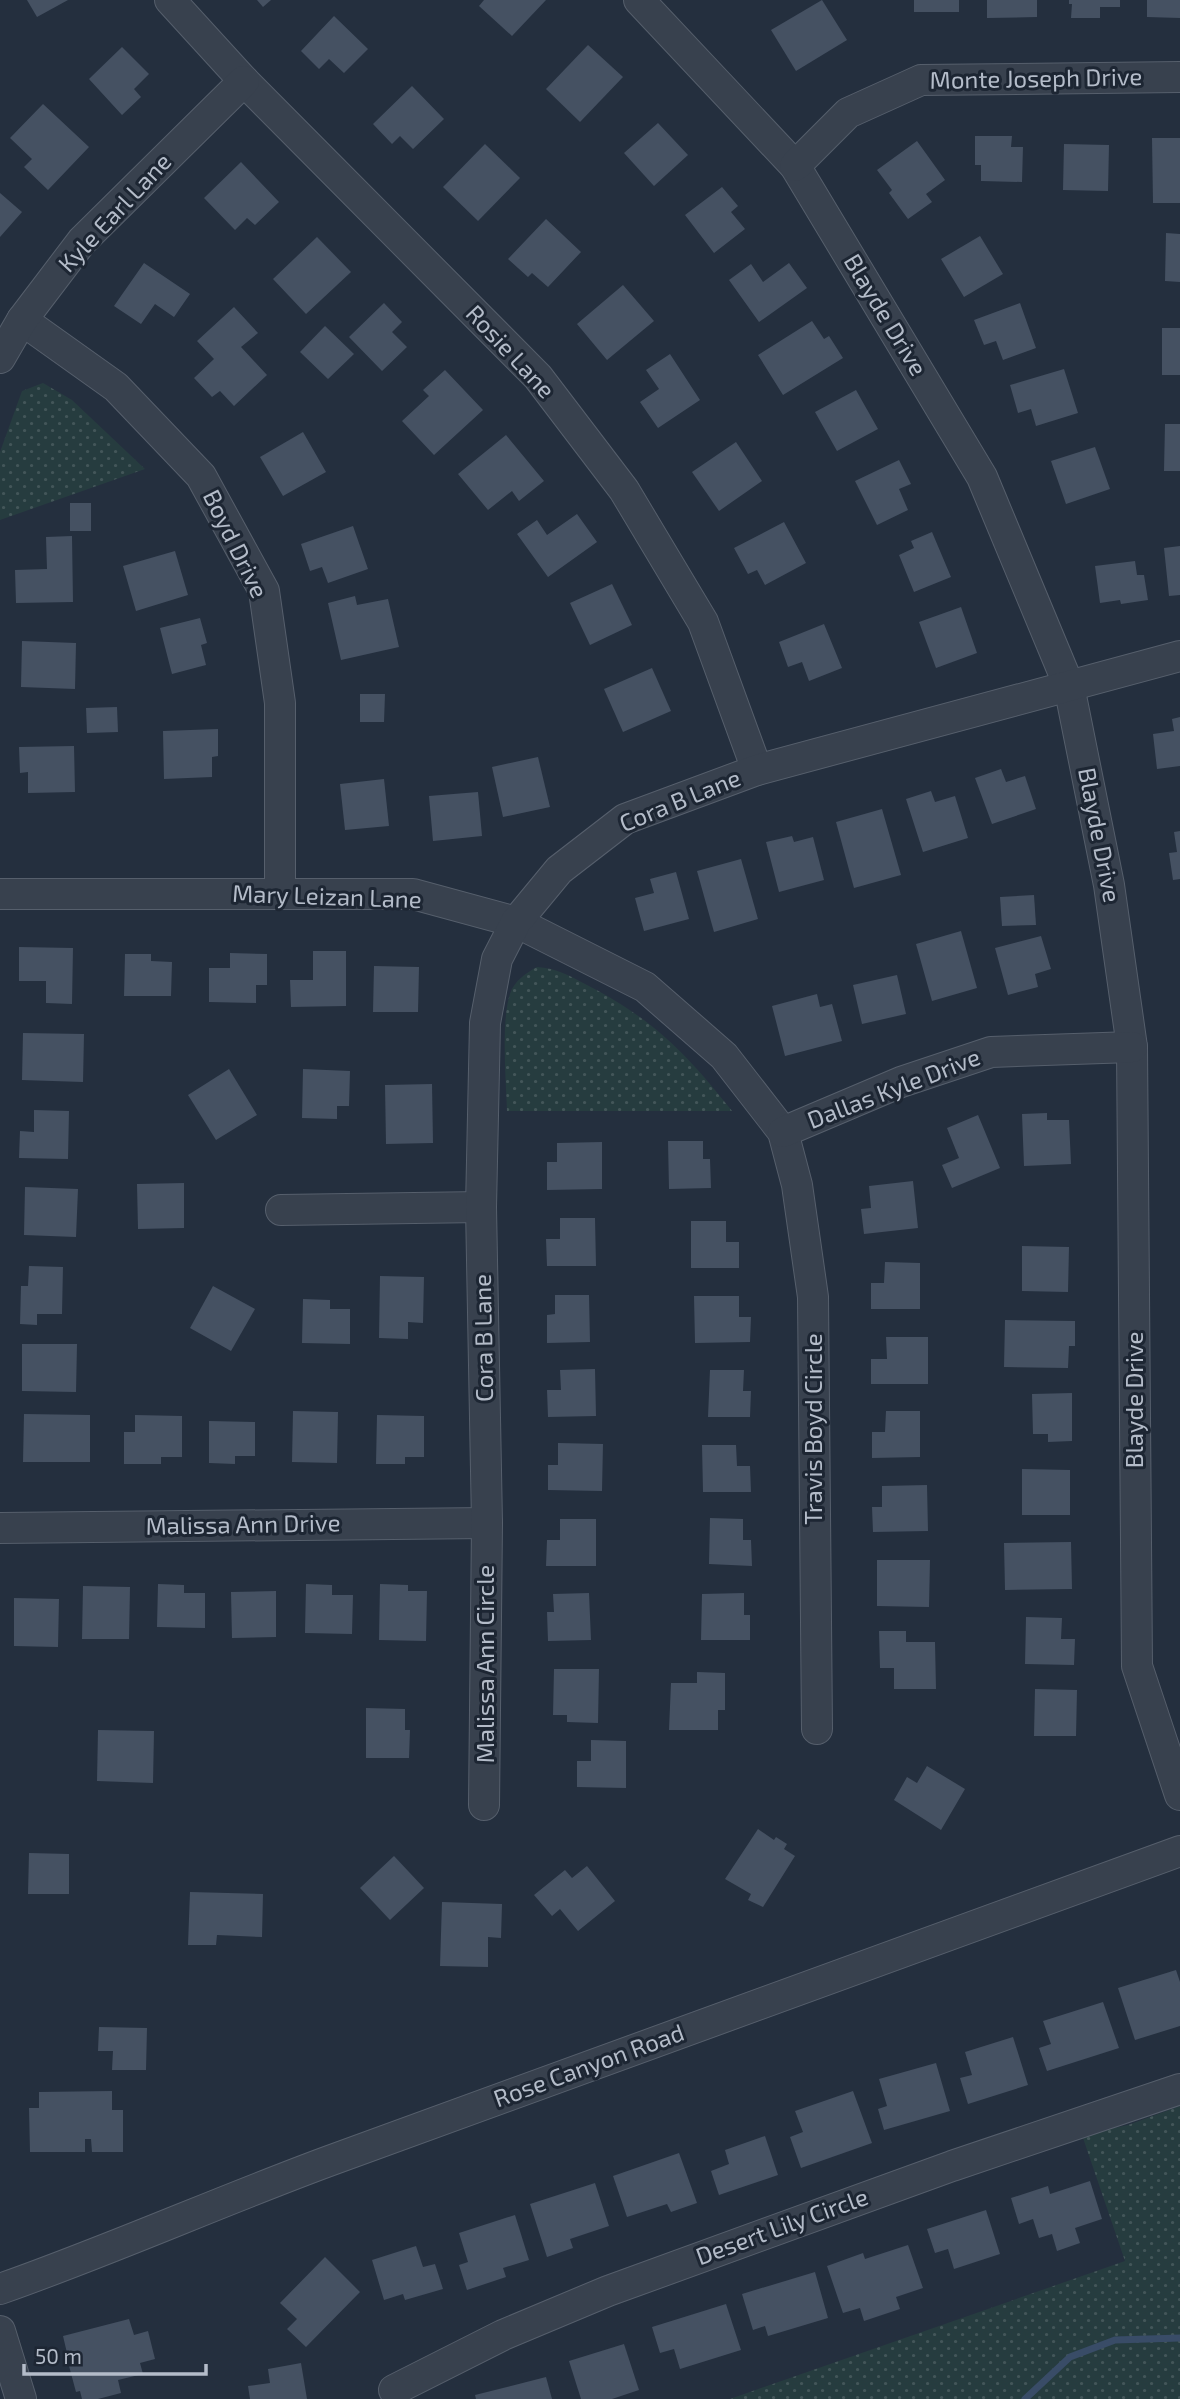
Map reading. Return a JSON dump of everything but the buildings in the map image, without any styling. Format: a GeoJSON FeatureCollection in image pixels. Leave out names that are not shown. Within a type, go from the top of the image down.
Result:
{"type":"FeatureCollection","features":[{"type":"Feature","properties":{"kind":"street","name":"Rosie Lane"},"geometry":{"type":"LineString","coordinates":[[170,0],[244,81],[538,377],[624,490],[703,622],[757,770]]}},
{"type":"Feature","properties":{"kind":"street","name":"Blayde Drive"},"geometry":{"type":"LineString","coordinates":[[639,0],[794,166],[982,477],[1069,686],[1109,885],[1132,1047],[1137,1666],[1180,1796]]}},
{"type":"Feature","properties":{"kind":"street","name":"Monte Joseph Drive"},"geometry":{"type":"LineString","coordinates":[[794,166],[848,113],[921,80],[1180,77]]}},
{"type":"Feature","properties":{"kind":"street","name":"Kyle Earl Lane"},"geometry":{"type":"LineString","coordinates":[[0,358],[22,320],[82,241],[244,81]]}},
{"type":"Feature","properties":{"kind":"street","name":"Boyd Drive"},"geometry":{"type":"LineString","coordinates":[[22,320],[116,387],[201,476],[264,591],[281,703],[281,893]]}},
{"type":"Feature","properties":{"kind":"street","name":"Cora B Lane"},"geometry":{"type":"LineString","coordinates":[[487,1523],[481,1207],[485,1023],[497,959],[516,922],[559,870],[625,819],[757,770],[1180,656]]}},
{"type":"Feature","properties":{"kind":"street","name":"Mary Leizan Lane"},"geometry":{"type":"LineString","coordinates":[[0,894],[413,894],[516,922],[645,987],[724,1056],[783,1132]]}},
{"type":"Feature","properties":{"kind":"street","name":"Dallas Kyle Drive"},"geometry":{"type":"LineString","coordinates":[[783,1132],[901,1082],[991,1052],[1132,1047]]}},
{"type":"Feature","properties":{"kind":"street","name":"Travis Boyd Circle"},"geometry":{"type":"LineString","coordinates":[[783,1132],[797,1185],[813,1297],[817,1729]]}},
{"type":"Feature","properties":{"kind":"street"},"geometry":{"type":"LineString","coordinates":[[281,1210],[481,1207]]}},
{"type":"Feature","properties":{"kind":"street","name":"Malissa Ann Drive"},"geometry":{"type":"LineString","coordinates":[[0,1528],[487,1523]]}},
{"type":"Feature","properties":{"kind":"street","name":"Malissa Ann Circle"},"geometry":{"type":"LineString","coordinates":[[484,1805],[487,1523]]}},
{"type":"Feature","properties":{"kind":"street","name":"Rose Canyon Road"},"geometry":{"type":"LineString","coordinates":[[0,2289],[73,2263],[306,2170],[1180,1851]]}},
{"type":"Feature","properties":{"kind":"street","name":"Desert Lily Circle"},"geometry":{"type":"LineString","coordinates":[[394,2390],[503,2335],[596,2295],[939,2171],[1180,2089]]}},
{"type":"Feature","properties":{"kind":"street"},"geometry":{"type":"LineString","coordinates":[[0,2332],[22,2399]]}},
{"type":"Feature","properties":{"kind":"green space"},"geometry":{"type":"Polygon","coordinates":[[[43,383],[72,400],[145,469],[0,520],[0,452],[22,391],[43,383]]]}},
{"type":"Feature","properties":{"kind":"green space"},"geometry":{"type":"Polygon","coordinates":[[[537,967],[557,971],[575,979],[610,998],[650,1025],[684,1055],[732,1111],[507,1111],[507,1005],[517,981],[537,967]]]}},
{"type":"Feature","properties":{"kind":"green space"},"geometry":{"type":"Polygon","coordinates":[[[1180,2106],[1180,2399],[730,2399],[1125,2261],[1082,2135],[1128,2125],[1180,2106]]]}},
{"type":"Feature","properties":{"kind":"waterway"},"geometry":{"type":"LineString","coordinates":[[1025,2399],[1070,2357],[1115,2340],[1180,2338]]}}]}
